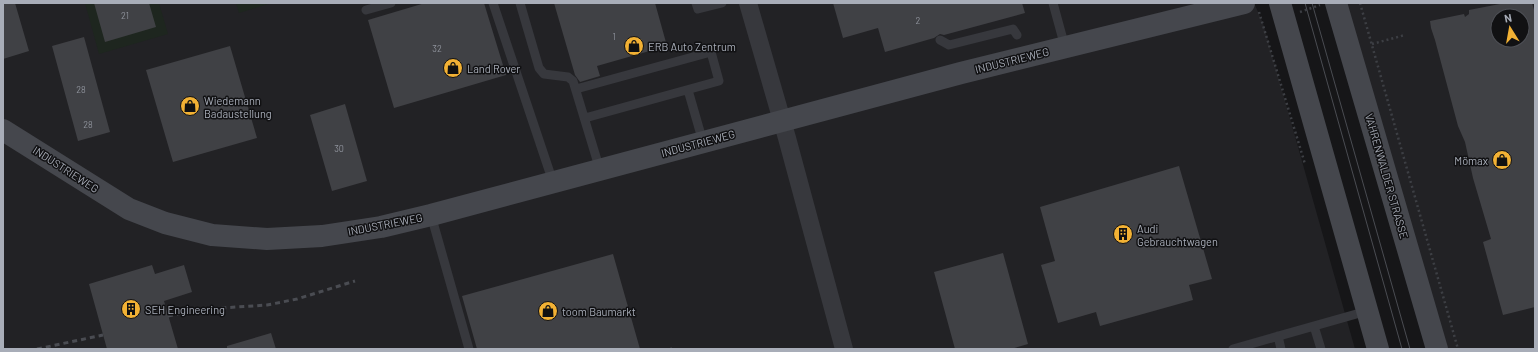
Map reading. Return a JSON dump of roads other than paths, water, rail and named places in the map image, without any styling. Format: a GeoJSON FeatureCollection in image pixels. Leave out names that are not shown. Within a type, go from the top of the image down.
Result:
{"type":"FeatureCollection","features":[{"type":"Feature","properties":{"kind":"street"},"geometry":{"type":"LineString","coordinates":[[748,3],[782,121],[844,349]]}},
{"type":"Feature","properties":{"kind":"street","name":"INDUSTRIEWEG"},"geometry":{"type":"LineString","coordinates":[[3,130],[129,209],[165,223],[212,235],[267,239],[322,236],[381,227],[431,215],[961,73],[1244,3]]}},
{"type":"Feature","properties":{"kind":"street"},"geometry":{"type":"LineString","coordinates":[[1280,3],[1378,349]]}},
{"type":"Feature","properties":{"kind":"street","name":"VAHRENWALDER STRASSE"},"geometry":{"type":"LineString","coordinates":[[1336,3],[1437,349]]}},
{"type":"Feature","properties":{"kind":"lane"},"geometry":{"type":"LineString","coordinates":[[366,10],[391,3]]}},
{"type":"Feature","properties":{"kind":"lane"},"geometry":{"type":"LineString","coordinates":[[493,3],[553,182]]}},
{"type":"Feature","properties":{"kind":"lane"},"geometry":{"type":"LineString","coordinates":[[520,3],[539,68],[544,74],[568,77],[573,81],[600,170]]}},
{"type":"Feature","properties":{"kind":"lane"},"geometry":{"type":"LineString","coordinates":[[696,3],[698,9],[722,3]]}},
{"type":"Feature","properties":{"kind":"lane"},"geometry":{"type":"LineString","coordinates":[[1053,3],[1066,47]]}},
{"type":"Feature","properties":{"kind":"lane"},"geometry":{"type":"LineString","coordinates":[[940,40],[949,45],[1013,29],[1017,35]]}},
{"type":"Feature","properties":{"kind":"lane"},"geometry":{"type":"LineString","coordinates":[[576,89],[711,52],[719,81],[584,118]]}},
{"type":"Feature","properties":{"kind":"lane"},"geometry":{"type":"LineString","coordinates":[[688,90],[703,142]]}},
{"type":"Feature","properties":{"kind":"lane"},"geometry":{"type":"LineString","coordinates":[[431,215],[469,349]]}},
{"type":"Feature","properties":{"kind":"lane"},"geometry":{"type":"LineString","coordinates":[[1233,349],[1367,311]]}},
{"type":"Feature","properties":{"kind":"lane"},"geometry":{"type":"LineString","coordinates":[[1314,326],[1321,349]]}},
{"type":"Feature","properties":{"kind":"lane"},"geometry":{"type":"LineString","coordinates":[[1278,336],[1281,349]]}},
{"type":"Feature","properties":{"kind":"tram line"},"geometry":{"type":"LineString","coordinates":[[1305,3],[1402,349]]}},
{"type":"Feature","properties":{"kind":"tram line"},"geometry":{"type":"LineString","coordinates":[[1312,3],[1410,349]]}},
{"type":"Feature","properties":{"kind":"railway"},"geometry":{"type":"LineString","coordinates":[[168,316],[206,309],[267,305],[297,299],[355,281]]}},
{"type":"Feature","properties":{"kind":"railway"},"geometry":{"type":"LineString","coordinates":[[37,349],[103,335]]}},
{"type":"Feature","properties":{"kind":"place","name":"ERB Auto Zentrum"},"geometry":{"type":"Point","coordinates":[634,46]}},
{"type":"Feature","properties":{"kind":"place","name":"Land Rover"},"geometry":{"type":"Point","coordinates":[453,68]}},
{"type":"Feature","properties":{"kind":"place","name":"Wiedemann Badaustellung"},"geometry":{"type":"Point","coordinates":[190,106]}},
{"type":"Feature","properties":{"kind":"place","name":"Mömax"},"geometry":{"type":"Point","coordinates":[1502,160]}},
{"type":"Feature","properties":{"kind":"place","name":"Audi Gebrauchtwagen"},"geometry":{"type":"Point","coordinates":[1123,234]}},
{"type":"Feature","properties":{"kind":"place","name":"SEH Engineering"},"geometry":{"type":"Point","coordinates":[131,309]}},
{"type":"Feature","properties":{"kind":"place","name":"toom Baumarkt"},"geometry":{"type":"Point","coordinates":[548,311]}}]}
